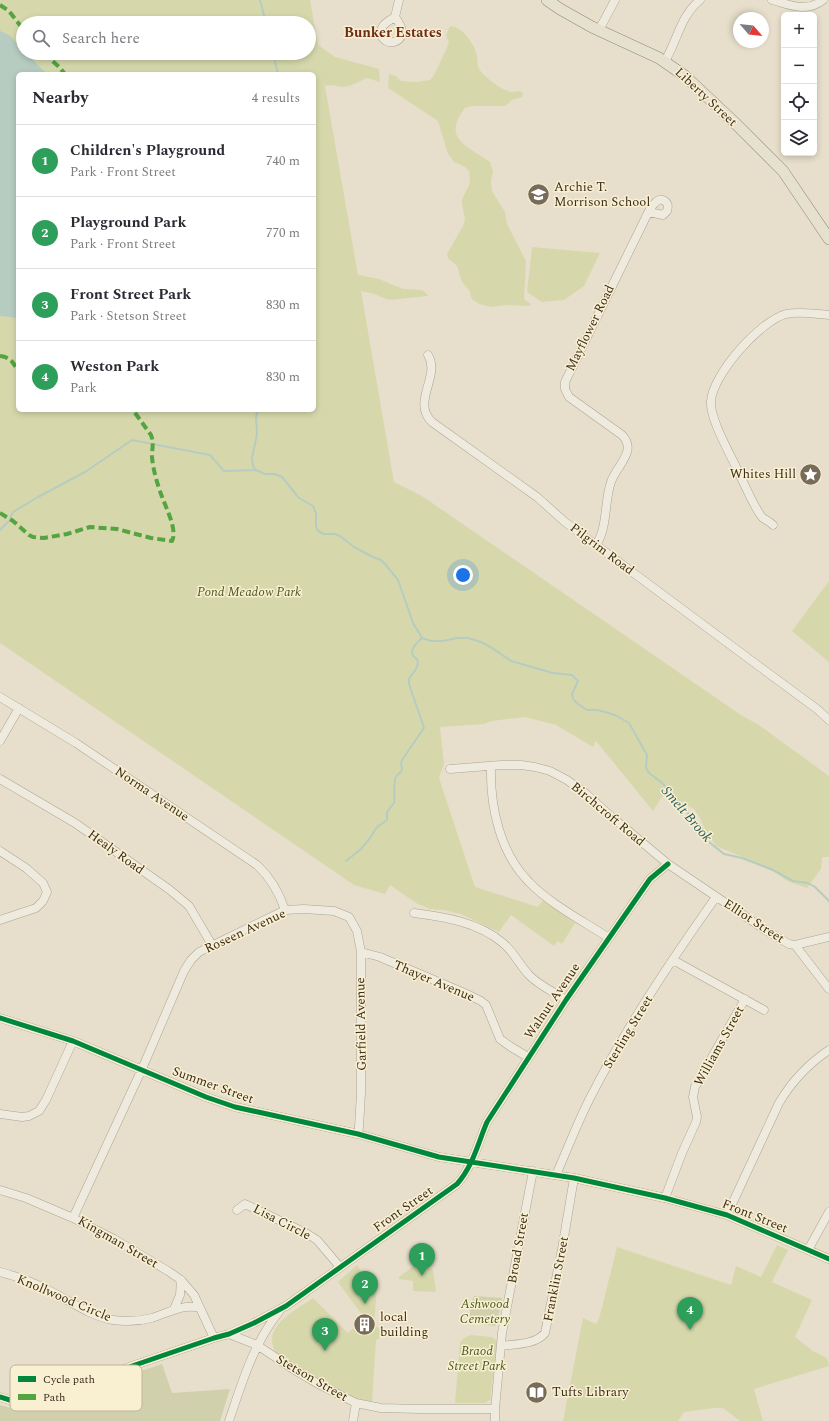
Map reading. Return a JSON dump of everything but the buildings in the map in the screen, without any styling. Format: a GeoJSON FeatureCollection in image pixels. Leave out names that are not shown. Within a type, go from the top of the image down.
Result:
{"type":"FeatureCollection","features":[{"type":"Feature","properties":{"kind":"main road","name":"Liberty Street"},"geometry":{"type":"LineString","coordinates":[[547,0],[560,9],[599,30],[665,61],[675,68],[696,86],[779,167],[794,186],[829,239]]}},
{"type":"Feature","properties":{"kind":"street"},"geometry":{"type":"LineString","coordinates":[[395,17],[399,0]]}},
{"type":"Feature","properties":{"kind":"street"},"geometry":{"type":"LineString","coordinates":[[599,30],[615,0]]}},
{"type":"Feature","properties":{"kind":"street"},"geometry":{"type":"LineString","coordinates":[[665,61],[685,17],[700,0]]}},
{"type":"Feature","properties":{"kind":"street"},"geometry":{"type":"LineString","coordinates":[[772,0],[806,8],[814,6],[823,0]]}},
{"type":"Feature","properties":{"kind":"street","name":"Mayflower Road"},"geometry":{"type":"LineString","coordinates":[[596,545],[601,534],[610,483],[628,453],[629,446],[627,440],[622,435],[569,397],[564,385],[567,374],[649,212],[654,203],[659,200],[664,201],[668,206],[665,214],[661,215],[649,212]]}},
{"type":"Feature","properties":{"kind":"street"},"geometry":{"type":"LineString","coordinates":[[773,525],[762,517],[747,490],[714,417],[711,402],[714,388],[722,372],[759,330],[767,324],[782,316],[795,313],[829,315]]}},
{"type":"Feature","properties":{"kind":"street","name":"Pilgrim Road"},"geometry":{"type":"LineString","coordinates":[[428,355],[432,368],[424,405],[425,413],[429,419],[537,497],[565,522],[773,676],[829,720]]}},
{"type":"Feature","properties":{"kind":"street","name":"Norma Avenue"},"geometry":{"type":"LineString","coordinates":[[0,697],[111,766],[257,865],[270,879],[277,890],[285,910]]}},
{"type":"Feature","properties":{"kind":"street"},"geometry":{"type":"LineString","coordinates":[[0,740],[19,708]]}},
{"type":"Feature","properties":{"kind":"street","name":"Birchcroft Road"},"geometry":{"type":"LineString","coordinates":[[450,769],[502,765],[535,767],[550,771],[567,780],[585,793],[668,864]]}},
{"type":"Feature","properties":{"kind":"street"},"geometry":{"type":"LineString","coordinates":[[491,767],[492,797],[500,832],[504,845],[519,870],[528,882],[541,893],[608,938]]}},
{"type":"Feature","properties":{"kind":"street","name":"Healy Road"},"geometry":{"type":"LineString","coordinates":[[0,779],[75,823],[170,890],[189,906],[212,945]]}},
{"type":"Feature","properties":{"kind":"street"},"geometry":{"type":"LineString","coordinates":[[0,851],[31,872],[43,883],[47,892],[43,901],[36,908],[0,920]]}},
{"type":"Feature","properties":{"kind":"street","name":"Elliot Street"},"geometry":{"type":"LineString","coordinates":[[668,864],[789,944],[795,945],[829,990]]}},
{"type":"Feature","properties":{"kind":"street","name":"Walnut Avenue"},"geometry":{"type":"LineString","coordinates":[[472,1162],[488,1122],[528,1057],[608,938],[650,879],[668,864]]}},
{"type":"Feature","properties":{"kind":"street","name":"Sterling Street"},"geometry":{"type":"LineString","coordinates":[[556,1175],[600,1079],[639,1011],[716,897]]}},
{"type":"Feature","properties":{"kind":"street","name":"Roseen Avenue"},"geometry":{"type":"LineString","coordinates":[[142,1070],[184,970],[191,960],[200,952],[285,910],[323,910],[349,917]]}},
{"type":"Feature","properties":{"kind":"street"},"geometry":{"type":"LineString","coordinates":[[414,913],[461,921],[493,936],[508,948],[530,976],[566,1000]]}},
{"type":"Feature","properties":{"kind":"street","name":"Garfield Avenue"},"geometry":{"type":"LineString","coordinates":[[349,917],[357,931],[361,952],[361,1093],[358,1134]]}},
{"type":"Feature","properties":{"kind":"street"},"geometry":{"type":"LineString","coordinates":[[795,945],[829,937]]}},
{"type":"Feature","properties":{"kind":"street","name":"Thayer Avenue"},"geometry":{"type":"LineString","coordinates":[[361,952],[380,957],[469,994],[481,1001],[489,1011],[500,1039],[528,1057]]}},
{"type":"Feature","properties":{"kind":"street"},"geometry":{"type":"LineString","coordinates":[[673,960],[764,1010]]}},
{"type":"Feature","properties":{"kind":"street","name":"Williams Street"},"geometry":{"type":"LineString","coordinates":[[665,1198],[682,1153],[694,1130],[697,1117],[693,1097],[695,1087],[745,999]]}},
{"type":"Feature","properties":{"kind":"street","name":"Summer Street"},"geometry":{"type":"LineString","coordinates":[[0,1018],[73,1041],[206,1097],[235,1107],[358,1134],[426,1153],[472,1162]]}},
{"type":"Feature","properties":{"kind":"street"},"geometry":{"type":"LineString","coordinates":[[0,1114],[22,1117],[29,1116],[39,1111],[46,1100],[73,1041]]}},
{"type":"Feature","properties":{"kind":"street"},"geometry":{"type":"LineString","coordinates":[[727,1215],[776,1109],[788,1089],[797,1077],[811,1063],[829,1050]]}},
{"type":"Feature","properties":{"kind":"street","name":"Kingman Street"},"geometry":{"type":"LineString","coordinates":[[142,1070],[73,1218],[114,1239],[168,1270],[181,1280],[190,1288],[194,1295],[214,1338]]}},
{"type":"Feature","properties":{"kind":"street","name":"Front Street"},"geometry":{"type":"LineString","coordinates":[[135,1365],[229,1334],[283,1308],[452,1188],[463,1177],[472,1162],[574,1178],[665,1198],[727,1215],[829,1259]]}},
{"type":"Feature","properties":{"kind":"street","name":"Broad Street"},"geometry":{"type":"LineString","coordinates":[[495,1421],[501,1346],[533,1171]]}},
{"type":"Feature","properties":{"kind":"street","name":"Franklin Street"},"geometry":{"type":"LineString","coordinates":[[501,1346],[535,1341],[541,1338],[545,1333],[562,1249],[574,1178]]}},
{"type":"Feature","properties":{"kind":"street"},"geometry":{"type":"LineString","coordinates":[[0,1190],[26,1198],[73,1218]]}},
{"type":"Feature","properties":{"kind":"street","name":"Lisa Circle"},"geometry":{"type":"LineString","coordinates":[[237,1210],[245,1204],[306,1233],[317,1240],[340,1267]]}},
{"type":"Feature","properties":{"kind":"street"},"geometry":{"type":"LineString","coordinates":[[808,1250],[829,1212]]}},
{"type":"Feature","properties":{"kind":"street","name":"Knollwood Circle"},"geometry":{"type":"LineString","coordinates":[[0,1272],[30,1282],[87,1310],[111,1319],[126,1321],[139,1320],[151,1318],[174,1309],[190,1307],[200,1308]]}},
{"type":"Feature","properties":{"kind":"street"},"geometry":{"type":"LineString","coordinates":[[174,1309],[180,1295],[181,1280]]}},
{"type":"Feature","properties":{"kind":"street","name":"Front Street"},"geometry":{"type":"LineString","coordinates":[[229,1421],[257,1345],[269,1324],[283,1308]]}},
{"type":"Feature","properties":{"kind":"street","name":"Stetson Street"},"geometry":{"type":"LineString","coordinates":[[229,1334],[257,1345],[322,1386],[356,1403],[381,1408],[420,1410],[495,1409]]}},
{"type":"Feature","properties":{"kind":"street","name":"Front Street"},"geometry":{"type":"LineString","coordinates":[[0,1397],[10,1400]]}},
{"type":"Feature","properties":{"kind":"street"},"geometry":{"type":"LineString","coordinates":[[353,1421],[356,1403]]}},
{"type":"Feature","properties":{"kind":"green space","name":"Pond Meadow Park"},"geometry":{"type":"Polygon","coordinates":[[[0,0],[310,0],[313,16],[16,16],[16,60],[316,60],[316,34],[318,45],[335,57],[379,69],[380,82],[367,78],[345,87],[331,85],[325,86],[358,275],[379,279],[403,289],[422,290],[428,296],[389,300],[361,291],[394,482],[422,496],[741,715],[759,725],[829,776],[829,857],[822,857],[821,869],[807,888],[787,881],[775,872],[716,846],[694,809],[678,799],[663,795],[653,811],[596,741],[593,747],[556,725],[525,717],[492,721],[484,724],[440,727],[444,764],[439,778],[475,887],[538,907],[543,900],[575,923],[562,944],[558,941],[554,946],[511,915],[499,932],[461,914],[430,909],[416,903],[390,885],[385,894],[354,885],[0,643],[0,0]]]}},
{"type":"Feature","properties":{"kind":"green space"},"geometry":{"type":"Polygon","coordinates":[[[450,26],[459,29],[468,37],[476,52],[478,66],[487,78],[503,89],[512,92],[521,91],[523,94],[522,97],[512,100],[505,106],[471,106],[465,108],[458,119],[456,127],[460,141],[490,162],[493,172],[491,180],[492,191],[505,212],[507,224],[526,261],[524,299],[531,304],[529,306],[508,305],[491,307],[479,304],[471,297],[470,291],[462,282],[457,266],[448,258],[447,254],[463,226],[465,219],[462,199],[469,185],[469,171],[465,167],[454,162],[448,154],[438,121],[388,88],[389,74],[396,76],[401,81],[417,82],[430,80],[434,75],[449,43],[446,35],[450,26]]]}},
{"type":"Feature","properties":{"kind":"green space"},"geometry":{"type":"Polygon","coordinates":[[[532,247],[600,253],[584,286],[564,300],[542,302],[527,292],[532,247]]]}},
{"type":"Feature","properties":{"kind":"green space"},"geometry":{"type":"Polygon","coordinates":[[[829,581],[829,662],[792,631],[829,581]]]}},
{"type":"Feature","properties":{"kind":"green space"},"geometry":{"type":"Polygon","coordinates":[[[777,1245],[788,1250],[772,1282],[812,1300],[795,1337],[813,1351],[827,1358],[829,1366],[754,1389],[763,1421],[740,1421],[723,1408],[714,1408],[684,1412],[678,1421],[563,1421],[583,1318],[596,1324],[599,1319],[617,1247],[731,1285],[736,1266],[761,1277],[777,1245]]]}},
{"type":"Feature","properties":{"kind":"green space"},"geometry":{"type":"Polygon","coordinates":[[[419,1262],[433,1270],[436,1292],[413,1291],[413,1281],[399,1279],[399,1277],[419,1262]]]}},
{"type":"Feature","properties":{"kind":"green space"},"geometry":{"type":"Polygon","coordinates":[[[357,1265],[375,1292],[376,1299],[374,1325],[380,1329],[379,1339],[376,1340],[372,1402],[357,1400],[311,1376],[276,1353],[272,1344],[276,1327],[282,1320],[313,1298],[348,1333],[356,1326],[366,1328],[367,1322],[362,1320],[363,1316],[338,1282],[357,1265]]]}},
{"type":"Feature","properties":{"kind":"green space","name":"Ashwood Cemetery"},"geometry":{"type":"Polygon","coordinates":[[[474,1296],[502,1298],[497,1324],[495,1326],[469,1322],[471,1303],[474,1296]]]}},
{"type":"Feature","properties":{"kind":"green space","name":"Braod Street Park"},"geometry":{"type":"Polygon","coordinates":[[[471,1335],[492,1337],[497,1343],[490,1400],[485,1403],[455,1403],[460,1343],[464,1338],[471,1335]]]}},
{"type":"Feature","properties":{"kind":"green space"},"geometry":{"type":"Polygon","coordinates":[[[162,1364],[172,1393],[230,1389],[220,1421],[0,1421],[0,1405],[10,1407],[10,1411],[142,1411],[142,1371],[162,1364]]]}},
{"type":"Feature","properties":{"kind":"shaded area"},"geometry":{"type":"Polygon","coordinates":[[[0,31],[9,35],[16,42],[16,60],[33,60],[45,72],[16,72],[16,318],[0,316],[0,31]]]}},
{"type":"Feature","properties":{"kind":"waterway"},"geometry":{"type":"LineString","coordinates":[[260,0],[264,16]]}},
{"type":"Feature","properties":{"kind":"waterway"},"geometry":{"type":"LineString","coordinates":[[275,60],[278,72]]}},
{"type":"Feature","properties":{"kind":"waterway","name":"Smelt Brook"},"geometry":{"type":"LineString","coordinates":[[257,412],[256,417],[257,434],[252,458],[253,466],[256,470],[265,474],[275,474],[282,477],[299,498],[313,506],[316,514],[316,526],[318,531],[324,534],[335,534],[340,536],[354,547],[381,560],[385,564],[398,580],[413,623],[422,638],[431,641],[468,638],[481,642],[511,661],[553,673],[572,675],[578,681],[572,694],[573,699],[587,710],[598,710],[615,715],[629,723],[647,755],[646,768],[649,773],[661,782],[675,796],[689,815],[702,828],[709,842],[724,854],[742,858],[771,869],[793,881],[808,883],[815,887],[829,901]]}},
{"type":"Feature","properties":{"kind":"waterway"},"geometry":{"type":"LineString","coordinates":[[0,530],[9,521],[13,512],[85,472],[132,440],[210,455],[224,471],[256,470]]}},
{"type":"Feature","properties":{"kind":"waterway"},"geometry":{"type":"LineString","coordinates":[[346,861],[361,849],[377,827],[387,820],[387,812],[394,803],[395,779],[402,770],[401,761],[424,728],[409,684],[409,679],[418,665],[417,659],[414,657],[412,652],[416,644],[422,638]]}},
{"type":"Feature","properties":{"kind":"marked path"},"geometry":{"type":"LineString","coordinates":[[0,5],[9,11],[16,20]]}},
{"type":"Feature","properties":{"kind":"marked path"},"geometry":{"type":"LineString","coordinates":[[52,60],[63,72]]}},
{"type":"Feature","properties":{"kind":"marked path"},"geometry":{"type":"LineString","coordinates":[[0,356],[11,360],[16,368]]}},
{"type":"Feature","properties":{"kind":"marked path"},"geometry":{"type":"LineString","coordinates":[[0,513],[33,537],[44,538],[67,534],[90,527],[117,529],[151,538],[172,541],[172,524],[153,466],[152,438],[134,412]]}},
{"type":"Feature","properties":{"kind":"cycle path"},"geometry":{"type":"LineString","coordinates":[[135,1365],[229,1334],[286,1306],[457,1184],[463,1177],[475,1154],[487,1122],[566,1000],[650,879],[668,864]]}},
{"type":"Feature","properties":{"kind":"cycle path"},"geometry":{"type":"LineString","coordinates":[[0,1018],[73,1041],[206,1097],[235,1107],[358,1134],[439,1157],[574,1178],[665,1198],[727,1215],[829,1259]]}},
{"type":"Feature","properties":{"kind":"cycle path"},"geometry":{"type":"LineString","coordinates":[[0,1397],[10,1400]]}},
{"type":"Feature","properties":{"kind":"place","name":"Archie T. Morrison School"},"geometry":{"type":"Point","coordinates":[539,194]}},
{"type":"Feature","properties":{"kind":"place","name":"Whites Hill"},"geometry":{"type":"Point","coordinates":[811,474]}},
{"type":"Feature","properties":{"kind":"place","name":"Children's Playground"},"geometry":{"type":"Point","coordinates":[422,1276]}},
{"type":"Feature","properties":{"kind":"place","name":"Playground Park"},"geometry":{"type":"Point","coordinates":[365,1304]}},
{"type":"Feature","properties":{"kind":"place","name":"local building"},"geometry":{"type":"Point","coordinates":[364,1324]}},
{"type":"Feature","properties":{"kind":"place","name":"Weston Park"},"geometry":{"type":"Point","coordinates":[690,1330]}},
{"type":"Feature","properties":{"kind":"place","name":"Front Street Park"},"geometry":{"type":"Point","coordinates":[325,1351]}},
{"type":"Feature","properties":{"kind":"place","name":"Tufts Library"},"geometry":{"type":"Point","coordinates":[537,1392]}},
{"type":"Feature","properties":{"kind":"district","name":"Bunker Estates"},"geometry":{"type":"Point","coordinates":[393,32]}}]}
